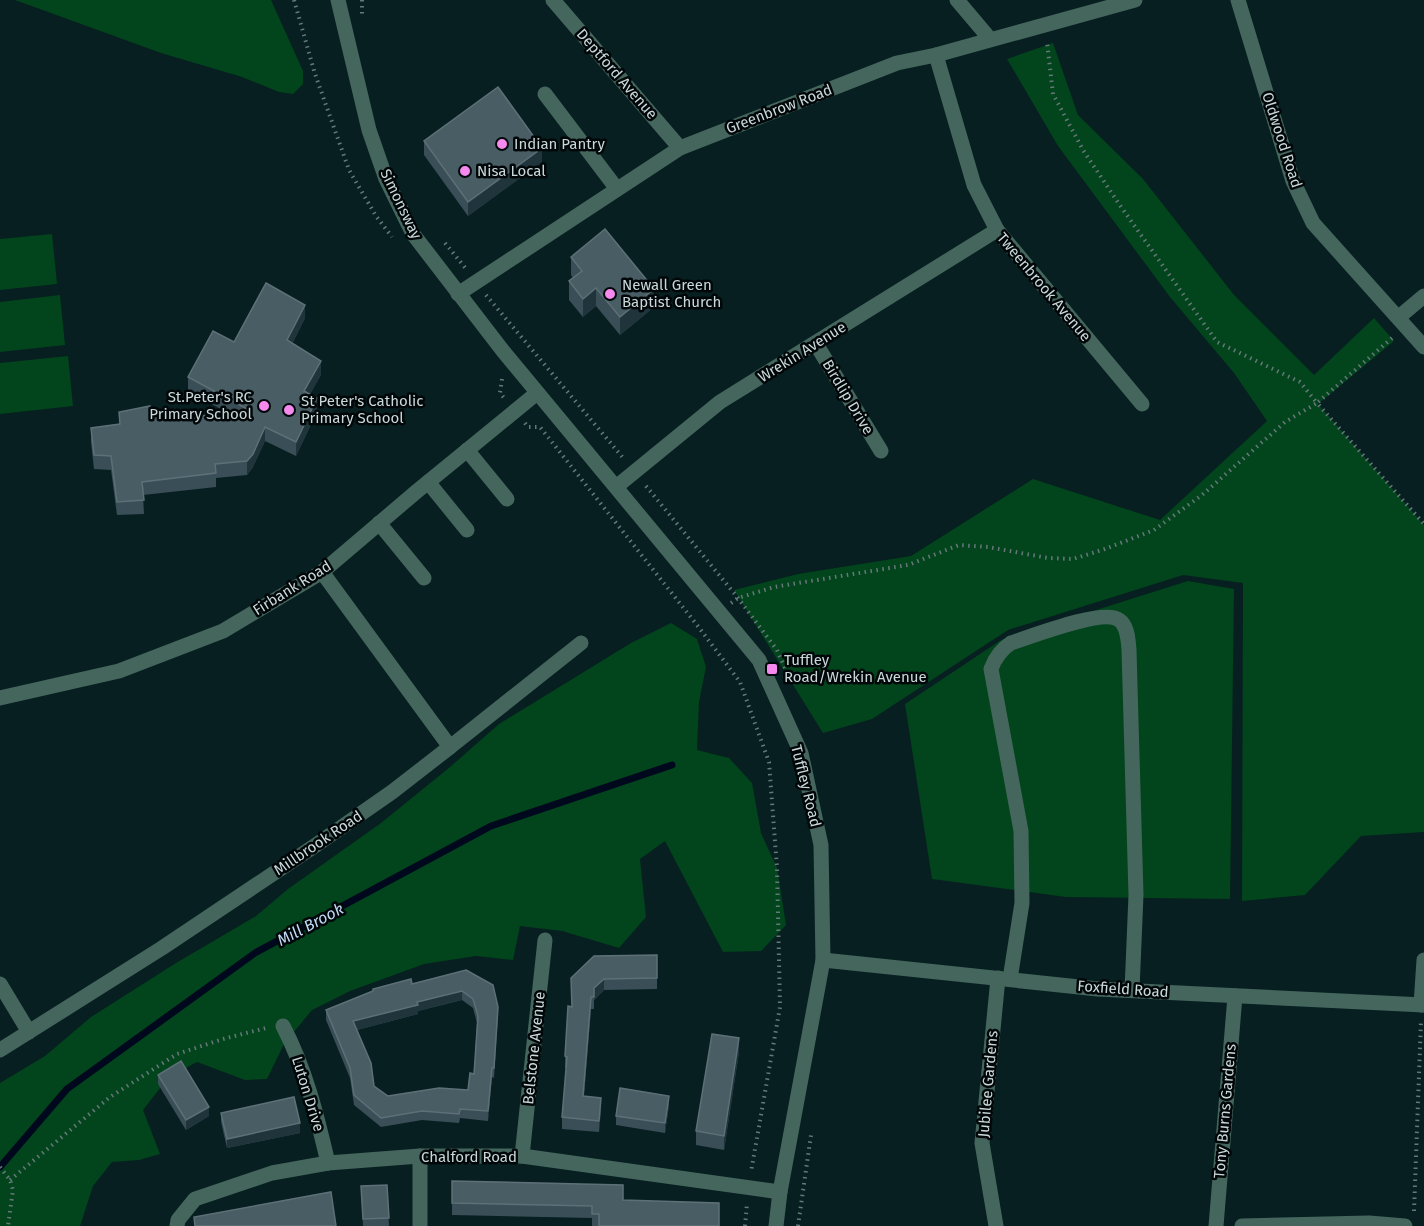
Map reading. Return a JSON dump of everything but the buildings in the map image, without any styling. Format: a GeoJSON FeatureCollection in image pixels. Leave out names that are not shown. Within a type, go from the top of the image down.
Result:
{"type":"FeatureCollection","features":[{"type":"Feature","properties":{"kind":"street","name":"Simonsway"},"geometry":{"type":"LineString","coordinates":[[338,0],[369,130],[386,179],[413,234],[537,393]]}},
{"type":"Feature","properties":{"kind":"street","name":"Deptford Avenue"},"geometry":{"type":"LineString","coordinates":[[553,0],[680,148]]}},
{"type":"Feature","properties":{"kind":"street"},"geometry":{"type":"LineString","coordinates":[[957,0],[990,39]]}},
{"type":"Feature","properties":{"kind":"street","name":"Greenbrow Road"},"geometry":{"type":"LineString","coordinates":[[458,294],[680,148],[897,63],[936,55],[1135,0]]}},
{"type":"Feature","properties":{"kind":"street","name":"Oldwood Road"},"geometry":{"type":"LineString","coordinates":[[1238,0],[1293,181],[1313,223],[1424,347]]}},
{"type":"Feature","properties":{"kind":"street","name":"Tweenbrook Avenue"},"geometry":{"type":"LineString","coordinates":[[936,55],[974,185],[997,230],[1142,404]]}},
{"type":"Feature","properties":{"kind":"street"},"geometry":{"type":"LineString","coordinates":[[545,94],[617,189]]}},
{"type":"Feature","properties":{"kind":"street","name":"Wrekin Avenue"},"geometry":{"type":"LineString","coordinates":[[616,487],[720,402],[997,230]]}},
{"type":"Feature","properties":{"kind":"street"},"geometry":{"type":"LineString","coordinates":[[1402,321],[1424,296]]}},
{"type":"Feature","properties":{"kind":"street","name":"Birdlip Drive"},"geometry":{"type":"LineString","coordinates":[[816,344],[881,451]]}},
{"type":"Feature","properties":{"kind":"street","name":"Firbank Road"},"geometry":{"type":"LineString","coordinates":[[0,698],[119,671],[223,631],[322,572],[537,393]]}},
{"type":"Feature","properties":{"kind":"street","name":"Tuffley Road"},"geometry":{"type":"LineString","coordinates":[[537,393],[759,660],[801,753],[821,845],[823,960],[780,1192],[776,1226]]}},
{"type":"Feature","properties":{"kind":"street"},"geometry":{"type":"LineString","coordinates":[[467,450],[507,499]]}},
{"type":"Feature","properties":{"kind":"street"},"geometry":{"type":"LineString","coordinates":[[428,482],[467,530]]}},
{"type":"Feature","properties":{"kind":"street"},"geometry":{"type":"LineString","coordinates":[[379,523],[424,578]]}},
{"type":"Feature","properties":{"kind":"street"},"geometry":{"type":"LineString","coordinates":[[322,572],[450,747]]}},
{"type":"Feature","properties":{"kind":"street","name":"Jubilee Gardens"},"geometry":{"type":"LineString","coordinates":[[996,1226],[982,1143],[1004,979],[1022,903],[1021,831],[990,669],[1003,648],[1011,643],[1088,619],[1111,616],[1119,619],[1125,626],[1129,650],[1136,895],[1132,990]]}},
{"type":"Feature","properties":{"kind":"street","name":"Millbrook Road"},"geometry":{"type":"LineString","coordinates":[[0,1050],[162,948],[392,792],[581,643]]}},
{"type":"Feature","properties":{"kind":"street","name":"Belstone Avenue"},"geometry":{"type":"LineString","coordinates":[[522,1156],[545,940]]}},
{"type":"Feature","properties":{"kind":"street","name":"Foxfield Road"},"geometry":{"type":"LineString","coordinates":[[823,960],[1132,990],[1423,1005]]}},
{"type":"Feature","properties":{"kind":"street"},"geometry":{"type":"LineString","coordinates":[[1423,1005],[1424,960]]}},
{"type":"Feature","properties":{"kind":"street"},"geometry":{"type":"LineString","coordinates":[[0,984],[29,1032]]}},
{"type":"Feature","properties":{"kind":"street","name":"Tony Burns Gardens"},"geometry":{"type":"LineString","coordinates":[[1216,1226],[1235,996]]}},
{"type":"Feature","properties":{"kind":"street","name":"Luton Drive"},"geometry":{"type":"LineString","coordinates":[[283,1026],[302,1067],[328,1163]]}},
{"type":"Feature","properties":{"kind":"street"},"geometry":{"type":"LineString","coordinates":[[420,1156],[420,1226]]}},
{"type":"Feature","properties":{"kind":"street","name":"Chalford Road"},"geometry":{"type":"LineString","coordinates":[[177,1226],[178,1220],[195,1199],[272,1173],[328,1163],[420,1156],[522,1156],[780,1192]]}},
{"type":"Feature","properties":{"kind":"street"},"geometry":{"type":"LineString","coordinates":[[1242,1226],[1410,1222]]}},
{"type":"Feature","properties":{"kind":"path"},"geometry":{"type":"LineString","coordinates":[[1045,24],[1053,94],[1083,150],[1216,342],[1300,382],[1424,524]]}},
{"type":"Feature","properties":{"kind":"path"},"geometry":{"type":"LineString","coordinates":[[438,234],[460,261]]}},
{"type":"Feature","properties":{"kind":"path"},"geometry":{"type":"LineString","coordinates":[[484,293],[628,464]]}},
{"type":"Feature","properties":{"kind":"path"},"geometry":{"type":"LineString","coordinates":[[718,612],[738,598],[774,587],[908,565],[959,545],[988,547],[1048,558],[1073,559],[1154,530],[1202,495],[1285,422],[1317,404],[1402,321]]}},
{"type":"Feature","properties":{"kind":"path"},"geometry":{"type":"LineString","coordinates":[[503,373],[500,393],[528,427],[540,428],[698,625],[740,682],[769,762],[777,868],[780,1007],[748,1187],[745,1226]]}},
{"type":"Feature","properties":{"kind":"path"},"geometry":{"type":"LineString","coordinates":[[1410,1222],[1423,1005]]}},
{"type":"Feature","properties":{"kind":"path"},"geometry":{"type":"LineString","coordinates":[[10,1180],[110,1097],[177,1054],[223,1039],[283,1026]]}},
{"type":"Feature","properties":{"kind":"path"},"geometry":{"type":"LineString","coordinates":[[0,1167],[10,1180],[13,1190],[8,1226]]}},
{"type":"Feature","properties":{"kind":"green space"},"geometry":{"type":"Polygon","coordinates":[[[15,0],[271,0],[303,71],[303,84],[293,94],[279,92],[242,77],[161,53],[15,0]]]}},
{"type":"Feature","properties":{"kind":"green space"},"geometry":{"type":"Polygon","coordinates":[[[1053,43],[1078,115],[1143,179],[1234,295],[1314,375],[1374,318],[1394,341],[1318,404],[1424,525],[1424,832],[1361,836],[1305,895],[1242,901],[1243,583],[1183,575],[1008,630],[872,719],[823,733],[734,590],[798,574],[911,556],[1033,479],[1160,520],[1267,421],[1234,373],[1170,297],[1058,146],[1007,59],[1053,43]]]}},
{"type":"Feature","properties":{"kind":"green space"},"geometry":{"type":"Polygon","coordinates":[[[52,234],[57,284],[0,290],[0,239],[52,234]]]}},
{"type":"Feature","properties":{"kind":"green space"},"geometry":{"type":"Polygon","coordinates":[[[60,295],[65,345],[0,352],[0,302],[60,295]]]}},
{"type":"Feature","properties":{"kind":"green space"},"geometry":{"type":"Polygon","coordinates":[[[68,356],[73,406],[0,414],[0,363],[68,356]]]}},
{"type":"Feature","properties":{"kind":"green space"},"geometry":{"type":"Polygon","coordinates":[[[1188,581],[1234,589],[1230,899],[1066,897],[932,879],[905,704],[1001,640],[1188,581]]]}},
{"type":"Feature","properties":{"kind":"green space"},"geometry":{"type":"Polygon","coordinates":[[[671,623],[697,639],[706,667],[699,702],[697,750],[729,758],[752,783],[761,833],[777,868],[786,925],[761,951],[723,952],[665,841],[640,859],[646,917],[619,948],[562,931],[520,926],[513,960],[476,956],[424,964],[350,991],[312,1010],[284,1044],[267,1079],[245,1080],[197,1062],[168,1078],[143,1110],[160,1154],[139,1160],[112,1162],[93,1186],[80,1226],[0,1226],[0,1083],[45,1056],[91,1017],[256,916],[288,889],[381,823],[499,724],[631,643],[671,623]]]}},
{"type":"Feature","properties":{"kind":"waterway","name":"Mill Brook"},"geometry":{"type":"LineString","coordinates":[[0,1167],[67,1089],[255,953],[491,826],[672,765]]}},
{"type":"Feature","properties":{"kind":"place","name":"Indian Pantry"},"geometry":{"type":"Point","coordinates":[502,144]}},
{"type":"Feature","properties":{"kind":"place","name":"Nisa Local"},"geometry":{"type":"Point","coordinates":[465,171]}},
{"type":"Feature","properties":{"kind":"place","name":"Newall Green Baptist Church"},"geometry":{"type":"Point","coordinates":[610,294]}},
{"type":"Feature","properties":{"kind":"place","name":"St.Peter's RC Primary School"},"geometry":{"type":"Point","coordinates":[264,406]}},
{"type":"Feature","properties":{"kind":"place","name":"St Peter's Catholic Primary School"},"geometry":{"type":"Point","coordinates":[289,410]}},
{"type":"Feature","properties":{"kind":"place","name":"Tuffley Road/Wrekin Avenue"},"geometry":{"type":"Point","coordinates":[772,669]}}]}
